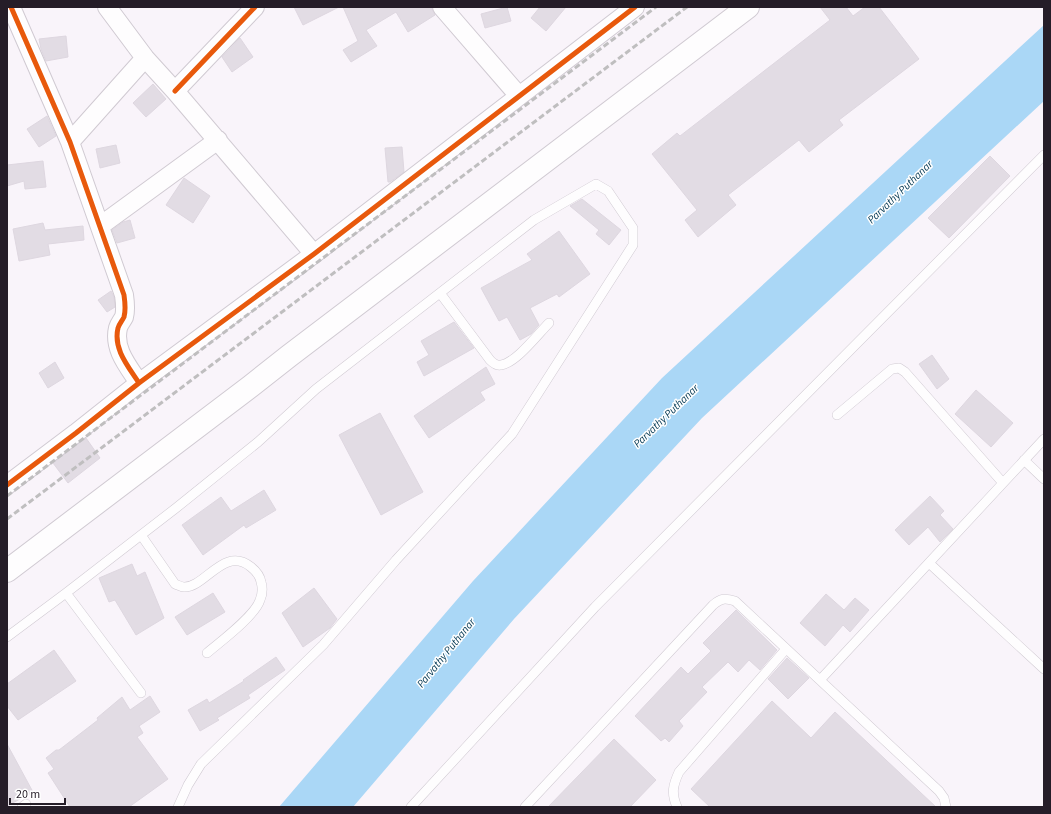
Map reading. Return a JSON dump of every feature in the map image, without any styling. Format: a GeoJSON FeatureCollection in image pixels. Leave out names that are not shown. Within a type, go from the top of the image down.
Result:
{"type":"FeatureCollection","features":[{"type":"Feature","properties":{"kind":"main road"},"geometry":{"type":"LineString","coordinates":[[7,571],[748,7]]}},
{"type":"Feature","properties":{"kind":"street"},"geometry":{"type":"LineString","coordinates":[[11,7],[70,142],[124,295],[126,306],[124,316],[118,328],[117,338],[119,350],[121,356],[139,383]]}},
{"type":"Feature","properties":{"kind":"street"},"geometry":{"type":"LineString","coordinates":[[107,7],[145,58],[218,140],[314,254]]}},
{"type":"Feature","properties":{"kind":"street"},"geometry":{"type":"LineString","coordinates":[[175,91],[255,7]]}},
{"type":"Feature","properties":{"kind":"street"},"geometry":{"type":"LineString","coordinates":[[442,7],[519,96]]}},
{"type":"Feature","properties":{"kind":"street"},"geometry":{"type":"LineString","coordinates":[[7,485],[139,383],[314,254],[634,7]]}},
{"type":"Feature","properties":{"kind":"street"},"geometry":{"type":"LineString","coordinates":[[70,142],[145,58]]}},
{"type":"Feature","properties":{"kind":"street"},"geometry":{"type":"LineString","coordinates":[[100,226],[218,140]]}},
{"type":"Feature","properties":{"kind":"lane"},"geometry":{"type":"LineString","coordinates":[[411,807],[595,607],[1044,155]]}},
{"type":"Feature","properties":{"kind":"lane"},"geometry":{"type":"LineString","coordinates":[[7,637],[176,508],[258,442],[316,389],[534,220],[596,184],[608,191],[633,228],[633,245],[512,434],[396,560],[323,644],[201,764],[188,784],[178,807]]}},
{"type":"Feature","properties":{"kind":"lane"},"geometry":{"type":"LineString","coordinates":[[440,293],[490,360],[500,366],[517,357],[549,323]]}},
{"type":"Feature","properties":{"kind":"lane"},"geometry":{"type":"LineString","coordinates":[[837,415],[892,369],[899,368],[905,372],[1003,483]]}},
{"type":"Feature","properties":{"kind":"lane"},"geometry":{"type":"LineString","coordinates":[[820,680],[1044,439]]}},
{"type":"Feature","properties":{"kind":"lane"},"geometry":{"type":"LineString","coordinates":[[1024,460],[1044,479]]}},
{"type":"Feature","properties":{"kind":"lane"},"geometry":{"type":"LineString","coordinates":[[141,535],[176,584],[182,587],[197,583],[214,569],[230,561],[238,561],[247,564],[256,571],[261,581],[262,589],[260,600],[255,610],[207,653]]}},
{"type":"Feature","properties":{"kind":"lane"},"geometry":{"type":"LineString","coordinates":[[929,563],[1044,668]]}},
{"type":"Feature","properties":{"kind":"lane"},"geometry":{"type":"LineString","coordinates":[[66,593],[141,693]]}},
{"type":"Feature","properties":{"kind":"lane"},"geometry":{"type":"LineString","coordinates":[[525,807],[713,605],[719,600],[727,598],[735,601],[939,792],[944,798],[946,807]]}},
{"type":"Feature","properties":{"kind":"lane"},"geometry":{"type":"LineString","coordinates":[[677,807],[674,801],[673,792],[679,772],[786,649]]}},
{"type":"Feature","properties":{"kind":"water","name":"Parvathy Puthanar"},"geometry":{"type":"Polygon","coordinates":[[[1044,25],[1044,101],[702,418],[514,619],[353,807],[279,807],[473,581],[662,378],[1044,25]]]}},
{"type":"Feature","properties":{"kind":"building"},"geometry":{"type":"Polygon","coordinates":[[[294,7],[339,7],[303,25],[294,7]]]}},
{"type":"Feature","properties":{"kind":"building"},"geometry":{"type":"Polygon","coordinates":[[[343,7],[432,7],[435,15],[408,32],[396,12],[366,30],[377,46],[351,62],[343,50],[358,41],[343,7]]]}},
{"type":"Feature","properties":{"kind":"building"},"geometry":{"type":"Polygon","coordinates":[[[507,7],[511,21],[485,28],[481,14],[507,7]]]}},
{"type":"Feature","properties":{"kind":"building"},"geometry":{"type":"Polygon","coordinates":[[[540,7],[566,7],[546,31],[531,18],[540,7]]]}},
{"type":"Feature","properties":{"kind":"building"},"geometry":{"type":"Polygon","coordinates":[[[820,7],[846,7],[853,16],[865,7],[879,7],[919,59],[839,120],[843,125],[809,152],[799,140],[728,195],[736,205],[698,237],[685,220],[697,210],[652,154],[677,133],[680,136],[830,20],[820,7]]]}},
{"type":"Feature","properties":{"kind":"building"},"geometry":{"type":"Polygon","coordinates":[[[66,36],[68,57],[46,61],[39,39],[66,36]]]}},
{"type":"Feature","properties":{"kind":"building"},"geometry":{"type":"Polygon","coordinates":[[[240,38],[253,57],[232,72],[222,57],[240,38]]]}},
{"type":"Feature","properties":{"kind":"building"},"geometry":{"type":"Polygon","coordinates":[[[153,84],[166,99],[146,117],[133,103],[153,84]]]}},
{"type":"Feature","properties":{"kind":"building"},"geometry":{"type":"Polygon","coordinates":[[[47,116],[56,136],[39,147],[27,129],[47,116]]]}},
{"type":"Feature","properties":{"kind":"building"},"geometry":{"type":"Polygon","coordinates":[[[116,145],[120,163],[100,168],[96,149],[116,145]]]}},
{"type":"Feature","properties":{"kind":"building"},"geometry":{"type":"Polygon","coordinates":[[[402,147],[404,172],[388,182],[385,148],[402,147]]]}},
{"type":"Feature","properties":{"kind":"building"},"geometry":{"type":"Polygon","coordinates":[[[990,156],[1010,176],[949,238],[928,218],[990,156]]]}},
{"type":"Feature","properties":{"kind":"building"},"geometry":{"type":"Polygon","coordinates":[[[43,161],[46,187],[25,189],[24,181],[7,186],[7,165],[43,161]]]}},
{"type":"Feature","properties":{"kind":"building"},"geometry":{"type":"Polygon","coordinates":[[[184,178],[210,196],[193,223],[166,205],[184,178]]]}},
{"type":"Feature","properties":{"kind":"building"},"geometry":{"type":"Polygon","coordinates":[[[582,199],[621,230],[609,245],[596,234],[599,230],[570,206],[582,199]]]}},
{"type":"Feature","properties":{"kind":"building"},"geometry":{"type":"Polygon","coordinates":[[[130,220],[135,238],[117,243],[112,230],[123,222],[130,220]]]}},
{"type":"Feature","properties":{"kind":"building"},"geometry":{"type":"Polygon","coordinates":[[[43,223],[45,230],[83,226],[84,240],[48,244],[50,255],[19,261],[13,229],[43,223]]]}},
{"type":"Feature","properties":{"kind":"building"},"geometry":{"type":"Polygon","coordinates":[[[559,231],[590,274],[559,297],[557,294],[530,308],[539,325],[531,334],[520,340],[507,317],[499,321],[481,288],[532,260],[527,254],[559,231]]]}},
{"type":"Feature","properties":{"kind":"building"},"geometry":{"type":"Polygon","coordinates":[[[111,291],[114,297],[115,307],[107,312],[98,300],[111,291]]]}},
{"type":"Feature","properties":{"kind":"building"},"geometry":{"type":"Polygon","coordinates":[[[454,322],[474,348],[424,376],[417,362],[429,355],[421,341],[454,322]]]}},
{"type":"Feature","properties":{"kind":"building"},"geometry":{"type":"Polygon","coordinates":[[[932,355],[949,379],[937,389],[919,364],[932,355]]]}},
{"type":"Feature","properties":{"kind":"building"},"geometry":{"type":"Polygon","coordinates":[[[55,362],[64,378],[48,388],[39,373],[55,362]]]}},
{"type":"Feature","properties":{"kind":"building"},"geometry":{"type":"Polygon","coordinates":[[[486,367],[495,384],[480,392],[485,400],[429,438],[414,416],[486,367]]]}},
{"type":"Feature","properties":{"kind":"building"},"geometry":{"type":"Polygon","coordinates":[[[976,390],[1013,423],[991,447],[955,414],[976,390]]]}},
{"type":"Feature","properties":{"kind":"building"},"geometry":{"type":"Polygon","coordinates":[[[380,413],[423,492],[381,515],[339,435],[380,413]]]}},
{"type":"Feature","properties":{"kind":"building"},"geometry":{"type":"Polygon","coordinates":[[[86,438],[100,458],[68,483],[53,463],[86,438]]]}},
{"type":"Feature","properties":{"kind":"building"},"geometry":{"type":"Polygon","coordinates":[[[264,490],[276,510],[246,528],[244,525],[203,555],[182,525],[221,497],[231,511],[264,490]]]}},
{"type":"Feature","properties":{"kind":"building"},"geometry":{"type":"Polygon","coordinates":[[[930,496],[944,511],[940,515],[953,529],[940,542],[928,527],[909,545],[895,530],[930,496]]]}},
{"type":"Feature","properties":{"kind":"building"},"geometry":{"type":"Polygon","coordinates":[[[132,564],[137,576],[145,572],[164,618],[136,635],[115,600],[109,602],[99,578],[132,564]]]}},
{"type":"Feature","properties":{"kind":"building"},"geometry":{"type":"Polygon","coordinates":[[[314,588],[337,619],[330,628],[303,647],[282,613],[314,588]]]}},
{"type":"Feature","properties":{"kind":"building"},"geometry":{"type":"Polygon","coordinates":[[[213,593],[225,612],[187,635],[175,617],[213,593]]]}},
{"type":"Feature","properties":{"kind":"building"},"geometry":{"type":"Polygon","coordinates":[[[826,594],[844,610],[855,598],[869,610],[850,632],[843,625],[825,646],[800,623],[826,594]]]}},
{"type":"Feature","properties":{"kind":"building"},"geometry":{"type":"Polygon","coordinates":[[[736,610],[777,650],[760,670],[749,660],[738,672],[728,662],[702,687],[707,692],[679,721],[683,726],[669,742],[665,738],[661,741],[635,716],[681,667],[688,674],[711,651],[703,643],[736,610]]]}},
{"type":"Feature","properties":{"kind":"building"},"geometry":{"type":"Polygon","coordinates":[[[54,650],[76,681],[18,720],[7,706],[7,684],[54,650]]]}},
{"type":"Feature","properties":{"kind":"building"},"geometry":{"type":"Polygon","coordinates":[[[276,657],[285,670],[248,695],[250,698],[217,718],[219,720],[200,731],[188,710],[207,699],[209,703],[244,681],[243,680],[276,657]]]}},
{"type":"Feature","properties":{"kind":"building"},"geometry":{"type":"Polygon","coordinates":[[[787,658],[809,678],[788,699],[768,679],[787,658]]]}},
{"type":"Feature","properties":{"kind":"building"},"geometry":{"type":"Polygon","coordinates":[[[150,696],[160,712],[139,726],[143,733],[137,737],[168,779],[129,807],[70,807],[48,773],[54,769],[46,758],[56,750],[59,750],[98,720],[97,718],[122,697],[130,710],[150,696]]]}},
{"type":"Feature","properties":{"kind":"building"},"geometry":{"type":"Polygon","coordinates":[[[772,701],[811,738],[835,712],[936,807],[710,807],[691,789],[772,701]]]}},
{"type":"Feature","properties":{"kind":"building"},"geometry":{"type":"Polygon","coordinates":[[[614,739],[656,780],[630,807],[548,807],[614,739]]]}},
{"type":"Feature","properties":{"kind":"building"},"geometry":{"type":"Polygon","coordinates":[[[7,744],[33,792],[7,806],[7,744]]]}},
{"type":"Feature","properties":{"kind":"railway"},"geometry":{"type":"LineString","coordinates":[[7,496],[656,7]]}},
{"type":"Feature","properties":{"kind":"railway"},"geometry":{"type":"LineString","coordinates":[[7,519],[687,7]]}},
{"type":"Feature","properties":{"kind":"cycle path"},"geometry":{"type":"LineString","coordinates":[[11,7],[70,142],[124,295],[125,312],[118,328],[118,343],[122,357],[139,383]]}},
{"type":"Feature","properties":{"kind":"cycle path"},"geometry":{"type":"LineString","coordinates":[[175,91],[255,7]]}},
{"type":"Feature","properties":{"kind":"cycle path"},"geometry":{"type":"LineString","coordinates":[[7,485],[139,383],[314,254],[635,7]]}}]}
